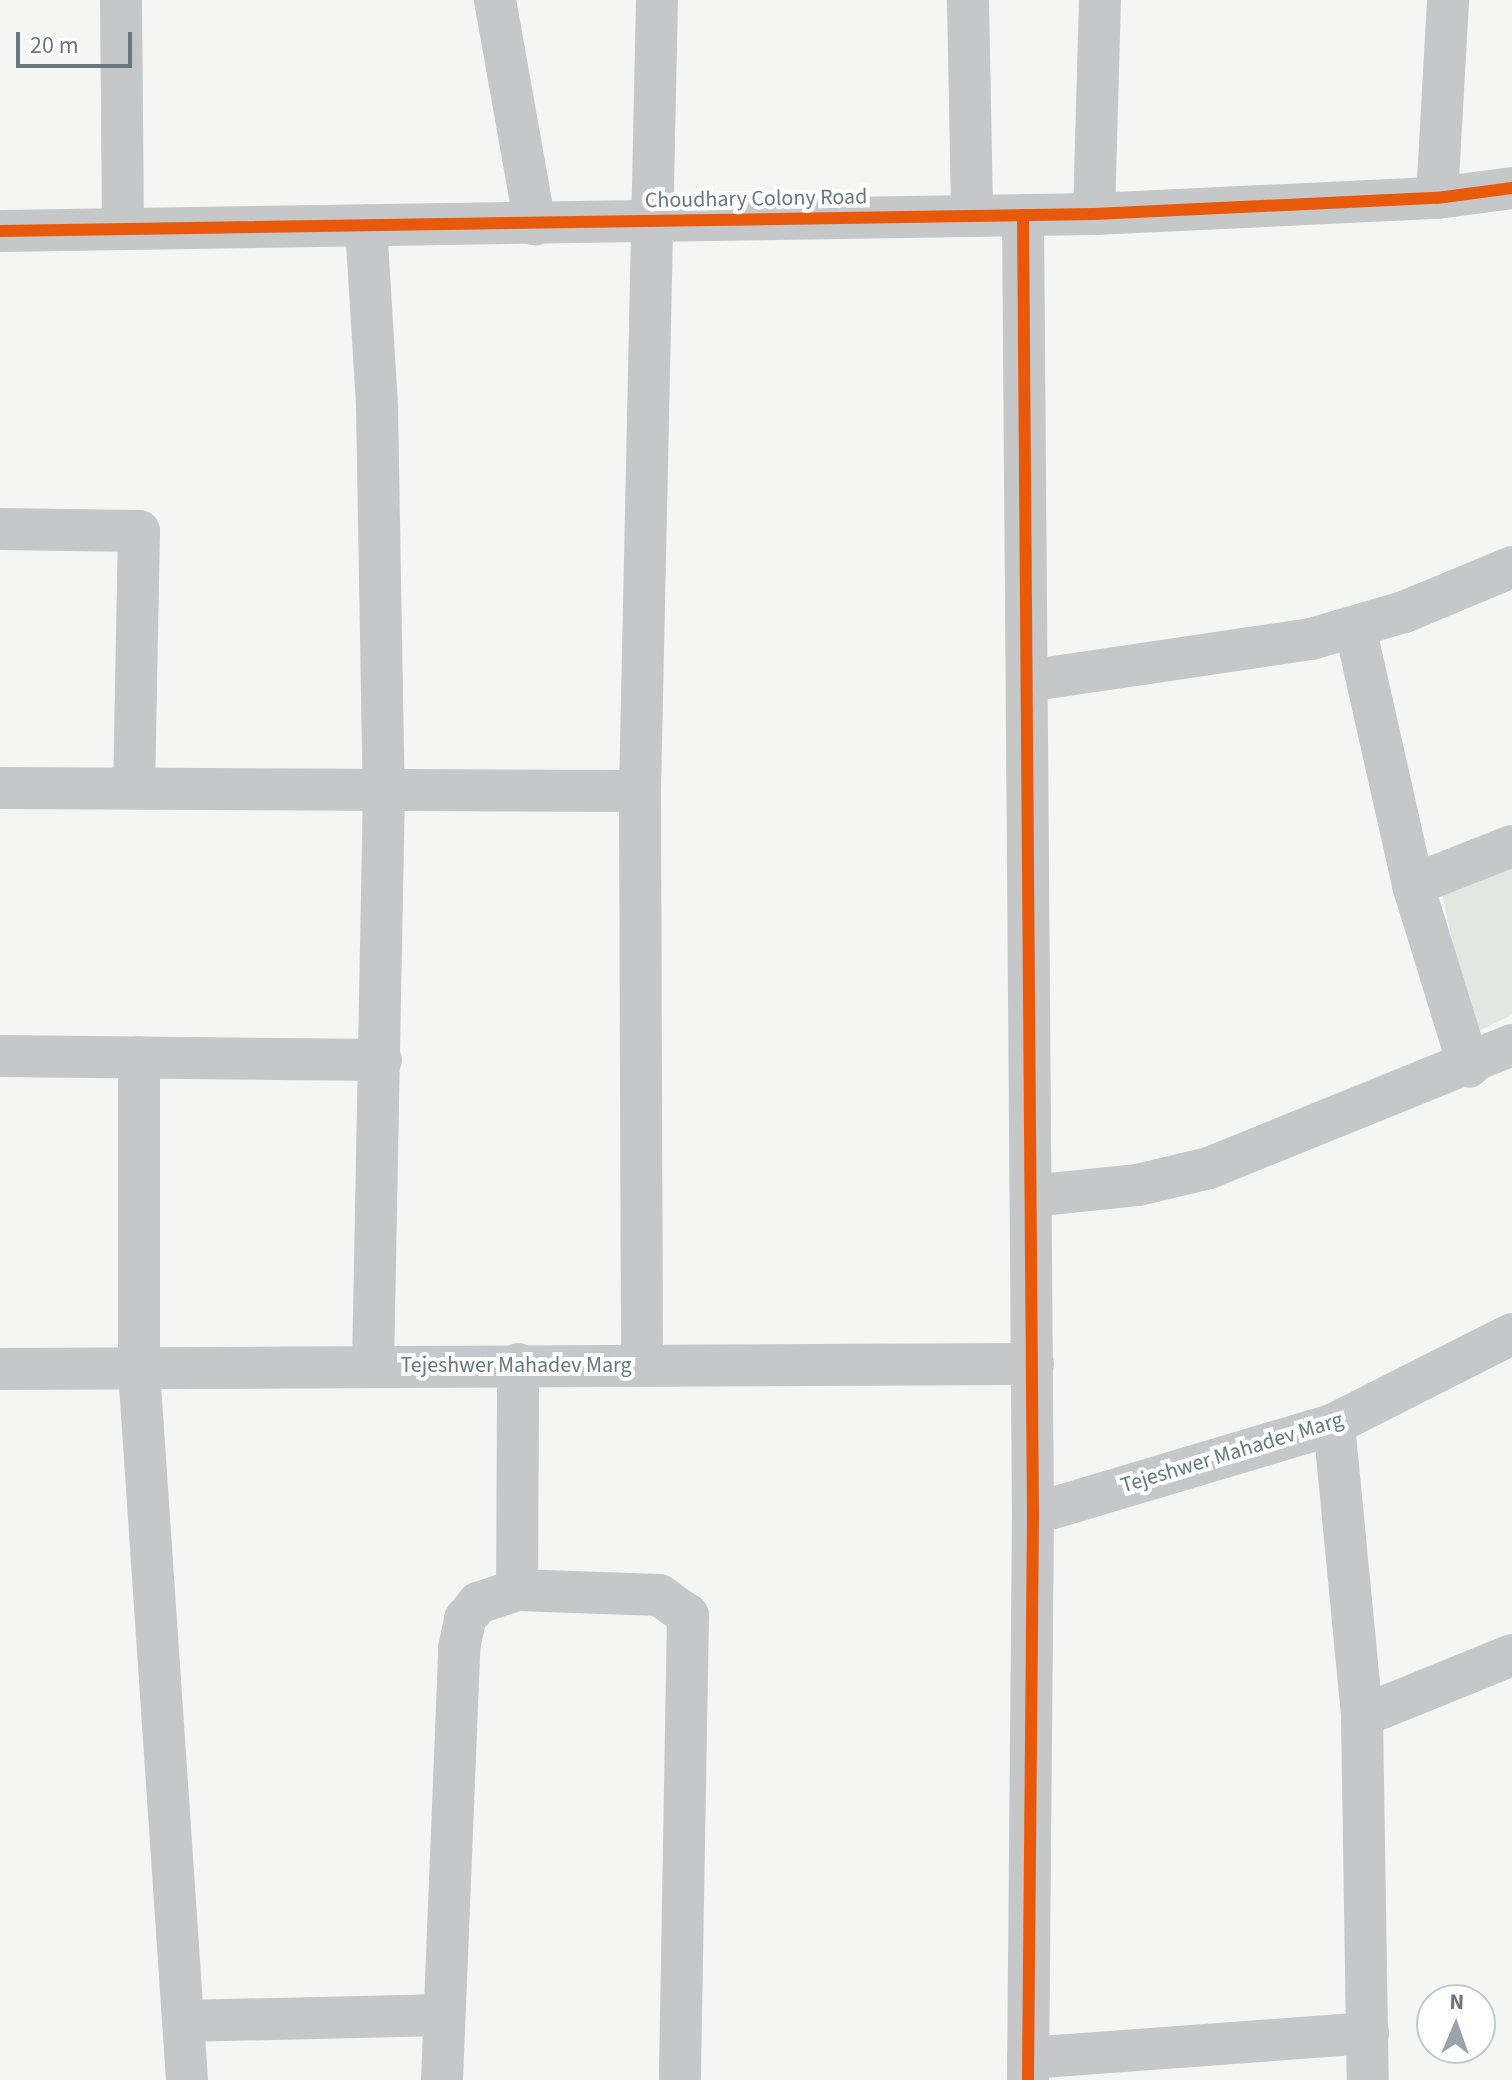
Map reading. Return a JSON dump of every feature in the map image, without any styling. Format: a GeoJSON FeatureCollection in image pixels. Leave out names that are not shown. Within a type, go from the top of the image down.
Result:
{"type":"FeatureCollection","features":[{"type":"Feature","properties":{"kind":"street"},"geometry":{"type":"LineString","coordinates":[[121,0],[123,228]]}},
{"type":"Feature","properties":{"kind":"street"},"geometry":{"type":"LineString","coordinates":[[495,0],[535,224]]}},
{"type":"Feature","properties":{"kind":"street"},"geometry":{"type":"LineString","coordinates":[[642,1365],[640,791],[657,0]]}},
{"type":"Feature","properties":{"kind":"street"},"geometry":{"type":"LineString","coordinates":[[968,0],[972,216]]}},
{"type":"Feature","properties":{"kind":"street"},"geometry":{"type":"LineString","coordinates":[[1094,214],[1100,0]]}},
{"type":"Feature","properties":{"kind":"street"},"geometry":{"type":"LineString","coordinates":[[1437,198],[1448,0]]}},
{"type":"Feature","properties":{"kind":"street","name":"Choudhary Colony Road"},"geometry":{"type":"LineString","coordinates":[[0,231],[1094,214],[1437,198],[1512,188]]}},
{"type":"Feature","properties":{"kind":"street"},"geometry":{"type":"LineString","coordinates":[[1023,215],[1033,1364],[1028,2069],[1368,2033]]}},
{"type":"Feature","properties":{"kind":"street"},"geometry":{"type":"LineString","coordinates":[[366,225],[377,407],[384,789],[373,1366]]}},
{"type":"Feature","properties":{"kind":"street"},"geometry":{"type":"LineString","coordinates":[[0,529],[139,531],[134,786]]}},
{"type":"Feature","properties":{"kind":"street"},"geometry":{"type":"LineString","coordinates":[[1027,681],[1311,639],[1355,627],[1512,567]]}},
{"type":"Feature","properties":{"kind":"street"},"geometry":{"type":"LineString","coordinates":[[1355,627],[1413,885],[1469,1067]]}},
{"type":"Feature","properties":{"kind":"street"},"geometry":{"type":"LineString","coordinates":[[0,788],[134,786],[640,791]]}},
{"type":"Feature","properties":{"kind":"street"},"geometry":{"type":"LineString","coordinates":[[1413,885],[1512,846]]}},
{"type":"Feature","properties":{"kind":"street"},"geometry":{"type":"LineString","coordinates":[[1031,1196],[1138,1185],[1209,1168],[1469,1067],[1512,1045]]}},
{"type":"Feature","properties":{"kind":"street"},"geometry":{"type":"LineString","coordinates":[[0,1056],[381,1060]]}},
{"type":"Feature","properties":{"kind":"street"},"geometry":{"type":"LineString","coordinates":[[139,1057],[139,1370],[187,2080]]}},
{"type":"Feature","properties":{"kind":"street","name":"Tejeshwer Mahadev Marg"},"geometry":{"type":"LineString","coordinates":[[1033,1514],[1334,1424],[1512,1334]]}},
{"type":"Feature","properties":{"kind":"street"},"geometry":{"type":"LineString","coordinates":[[517,1590],[518,1364]]}},
{"type":"Feature","properties":{"kind":"street","name":"Tejeshwer Mahadev Marg"},"geometry":{"type":"LineString","coordinates":[[0,1369],[518,1364],[1033,1364]]}},
{"type":"Feature","properties":{"kind":"street"},"geometry":{"type":"LineString","coordinates":[[1334,1424],[1362,1716],[1368,2080]]}},
{"type":"Feature","properties":{"kind":"street"},"geometry":{"type":"LineString","coordinates":[[442,2080],[459,1648],[465,1619],[478,1603],[517,1590],[659,1595],[688,1615],[680,2080]]}},
{"type":"Feature","properties":{"kind":"street"},"geometry":{"type":"LineString","coordinates":[[1362,1716],[1512,1655]]}},
{"type":"Feature","properties":{"kind":"street"},"geometry":{"type":"LineString","coordinates":[[183,2021],[444,2015]]}},
{"type":"Feature","properties":{"kind":"shaded area"},"geometry":{"type":"Polygon","coordinates":[[[1512,863],[1512,1015],[1472,1034],[1442,893],[1512,863]]]}},
{"type":"Feature","properties":{"kind":"cycle path"},"geometry":{"type":"LineString","coordinates":[[0,231],[1094,214],[1437,198],[1512,188]]}},
{"type":"Feature","properties":{"kind":"cycle path"},"geometry":{"type":"LineString","coordinates":[[1023,215],[1033,1514],[1028,2080]]}}]}
